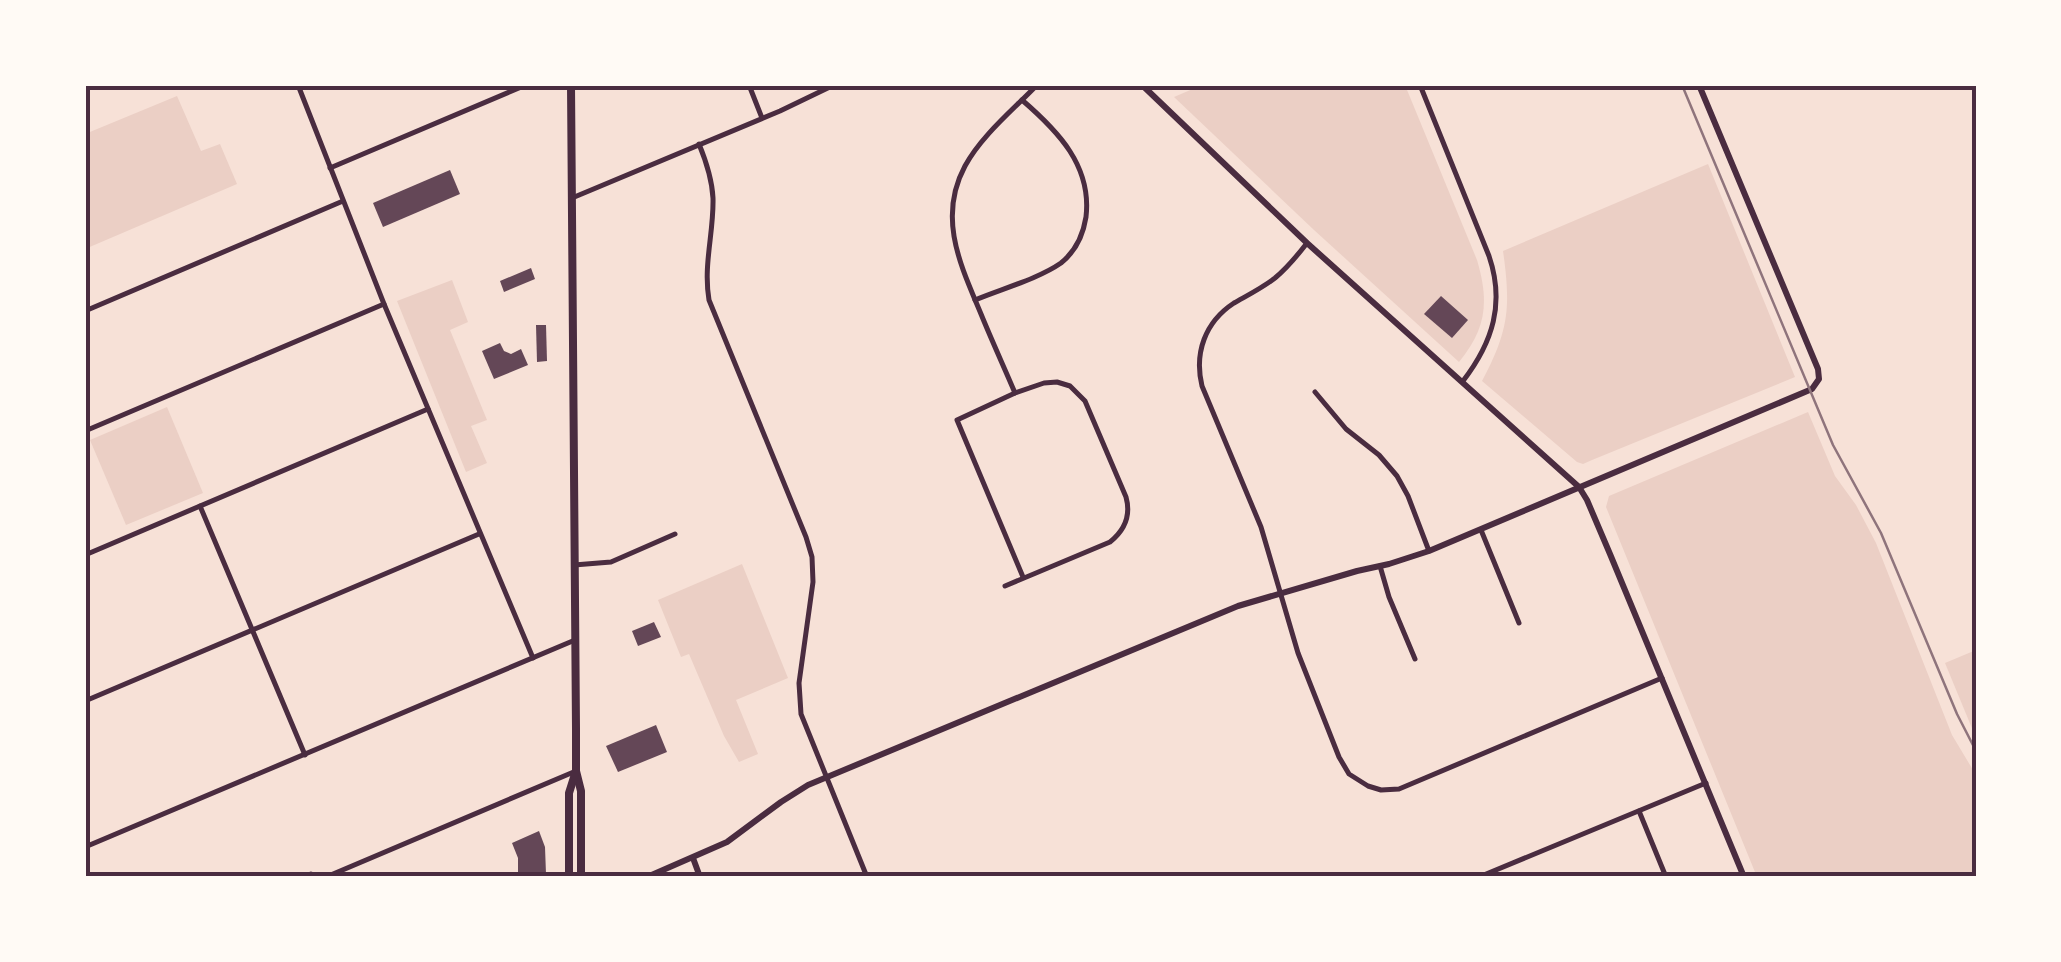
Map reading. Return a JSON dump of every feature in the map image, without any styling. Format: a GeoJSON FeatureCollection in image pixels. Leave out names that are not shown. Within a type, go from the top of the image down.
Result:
{"type":"FeatureCollection","features":[{"type":"Feature","properties":{"kind":"main road"},"geometry":{"type":"LineString","coordinates":[[570,85],[576,771],[581,791],[581,877]]}},
{"type":"Feature","properties":{"kind":"main road"},"geometry":{"type":"LineString","coordinates":[[569,877],[569,793],[576,771]]}},
{"type":"Feature","properties":{"kind":"street"},"geometry":{"type":"LineString","coordinates":[[298,85],[384,304],[533,658]]}},
{"type":"Feature","properties":{"kind":"street"},"geometry":{"type":"LineString","coordinates":[[330,168],[526,85]]}},
{"type":"Feature","properties":{"kind":"street"},"geometry":{"type":"LineString","coordinates":[[748,85],[762,118]]}},
{"type":"Feature","properties":{"kind":"street"},"geometry":{"type":"LineString","coordinates":[[572,198],[834,85]]}},
{"type":"Feature","properties":{"kind":"street"},"geometry":{"type":"LineString","coordinates":[[1014,393],[956,250],[952,223],[967,163],[980,144],[1037,85]]}},
{"type":"Feature","properties":{"kind":"street"},"geometry":{"type":"LineString","coordinates":[[1142,85],[1307,243],[1579,486],[1744,877]]}},
{"type":"Feature","properties":{"kind":"street"},"geometry":{"type":"LineString","coordinates":[[1420,85],[1496,280],[1492,331],[1463,381]]}},
{"type":"Feature","properties":{"kind":"street"},"geometry":{"type":"LineString","coordinates":[[646,877],[727,842],[794,792],[1223,611],[1429,550],[1810,390],[1817,383],[1818,368],[1699,85]]}},
{"type":"Feature","properties":{"kind":"street"},"geometry":{"type":"LineString","coordinates":[[976,300],[1061,263],[1076,247],[1084,229],[1086,195],[1076,159],[1059,135],[1022,100]]}},
{"type":"Feature","properties":{"kind":"street"},"geometry":{"type":"LineString","coordinates":[[698,144],[710,174],[713,196],[706,272],[709,300],[810,546],[813,582],[799,692],[805,726],[867,877]]}},
{"type":"Feature","properties":{"kind":"street"},"geometry":{"type":"LineString","coordinates":[[85,311],[343,201]]}},
{"type":"Feature","properties":{"kind":"street"},"geometry":{"type":"LineString","coordinates":[[1307,243],[1276,277],[1213,322],[1204,337],[1198,362],[1202,386],[1261,527],[1298,654],[1350,774],[1368,786],[1389,790],[1409,786],[1662,678]]}},
{"type":"Feature","properties":{"kind":"street"},"geometry":{"type":"LineString","coordinates":[[85,432],[384,304]]}},
{"type":"Feature","properties":{"kind":"street"},"geometry":{"type":"LineString","coordinates":[[1005,586],[1110,542],[1126,523],[1128,507],[1088,406],[1070,386],[1057,382],[1014,393],[957,420],[1024,578]]}},
{"type":"Feature","properties":{"kind":"street"},"geometry":{"type":"LineString","coordinates":[[1315,392],[1397,476],[1429,550]]}},
{"type":"Feature","properties":{"kind":"street"},"geometry":{"type":"LineString","coordinates":[[85,555],[428,409]]}},
{"type":"Feature","properties":{"kind":"street"},"geometry":{"type":"LineString","coordinates":[[200,506],[306,754]]}},
{"type":"Feature","properties":{"kind":"street"},"geometry":{"type":"LineString","coordinates":[[1480,530],[1519,623]]}},
{"type":"Feature","properties":{"kind":"street"},"geometry":{"type":"LineString","coordinates":[[85,701],[479,534]]}},
{"type":"Feature","properties":{"kind":"street"},"geometry":{"type":"LineString","coordinates":[[574,565],[611,562],[675,534]]}},
{"type":"Feature","properties":{"kind":"street"},"geometry":{"type":"LineString","coordinates":[[1380,566],[1415,659]]}},
{"type":"Feature","properties":{"kind":"street"},"geometry":{"type":"LineString","coordinates":[[85,847],[575,640]]}},
{"type":"Feature","properties":{"kind":"street"},"geometry":{"type":"LineString","coordinates":[[305,877],[322,877],[576,771]]}},
{"type":"Feature","properties":{"kind":"street"},"geometry":{"type":"LineString","coordinates":[[1479,877],[1706,783]]}},
{"type":"Feature","properties":{"kind":"street"},"geometry":{"type":"LineString","coordinates":[[1639,811],[1666,877]]}},
{"type":"Feature","properties":{"kind":"street"},"geometry":{"type":"LineString","coordinates":[[693,858],[700,877]]}},
{"type":"Feature","properties":{"kind":"shaded area"},"geometry":{"type":"Polygon","coordinates":[[[1202,85],[1405,85],[1481,275],[1484,301],[1480,326],[1459,362],[1174,97],[1202,85]]]}},
{"type":"Feature","properties":{"kind":"shaded area"},"geometry":{"type":"Polygon","coordinates":[[[177,96],[201,151],[220,144],[237,184],[85,249],[85,134],[177,96]]]}},
{"type":"Feature","properties":{"kind":"shaded area"},"geometry":{"type":"Polygon","coordinates":[[[1708,164],[1795,377],[1583,464],[1577,462],[1482,381],[1506,318],[1503,251],[1708,164]]]}},
{"type":"Feature","properties":{"kind":"shaded area"},"geometry":{"type":"Polygon","coordinates":[[[452,280],[468,322],[450,330],[487,420],[471,426],[487,463],[466,472],[397,301],[452,280]]]}},
{"type":"Feature","properties":{"kind":"shaded area"},"geometry":{"type":"Polygon","coordinates":[[[167,407],[203,493],[126,525],[90,440],[167,407]]]}},
{"type":"Feature","properties":{"kind":"shaded area"},"geometry":{"type":"Polygon","coordinates":[[[1808,412],[1835,476],[1876,543],[1952,735],[1976,775],[1976,877],[1757,877],[1606,507],[1609,496],[1808,412]]]}},
{"type":"Feature","properties":{"kind":"shaded area"},"geometry":{"type":"Polygon","coordinates":[[[742,564],[788,678],[736,700],[758,754],[739,762],[689,654],[681,657],[658,600],[742,564]]]}},
{"type":"Feature","properties":{"kind":"shaded area"},"geometry":{"type":"Polygon","coordinates":[[[1976,650],[1976,738],[1945,663],[1976,650]]]}},
{"type":"Feature","properties":{"kind":"building"},"geometry":{"type":"Polygon","coordinates":[[[450,170],[460,194],[383,227],[373,203],[450,170]]]}},
{"type":"Feature","properties":{"kind":"building"},"geometry":{"type":"Polygon","coordinates":[[[531,268],[535,279],[504,292],[500,281],[531,268]]]}},
{"type":"Feature","properties":{"kind":"building"},"geometry":{"type":"Polygon","coordinates":[[[1441,296],[1468,320],[1452,338],[1424,314],[1441,296]]]}},
{"type":"Feature","properties":{"kind":"building"},"geometry":{"type":"Polygon","coordinates":[[[536,325],[546,325],[547,361],[537,362],[536,325]]]}},
{"type":"Feature","properties":{"kind":"building"},"geometry":{"type":"Polygon","coordinates":[[[500,343],[511,354],[521,349],[528,365],[494,379],[482,351],[500,343]]]}},
{"type":"Feature","properties":{"kind":"building"},"geometry":{"type":"Polygon","coordinates":[[[654,622],[661,637],[638,646],[632,631],[654,622]]]}},
{"type":"Feature","properties":{"kind":"building"},"geometry":{"type":"Polygon","coordinates":[[[656,725],[667,752],[618,772],[606,746],[656,725]]]}},
{"type":"Feature","properties":{"kind":"building"},"geometry":{"type":"Polygon","coordinates":[[[539,831],[545,847],[546,874],[518,877],[518,858],[512,843],[539,831]]]}},
{"type":"Feature","properties":{"kind":"railway"},"geometry":{"type":"LineString","coordinates":[[1682,85],[1833,445],[1881,533],[1976,751]]}}]}
